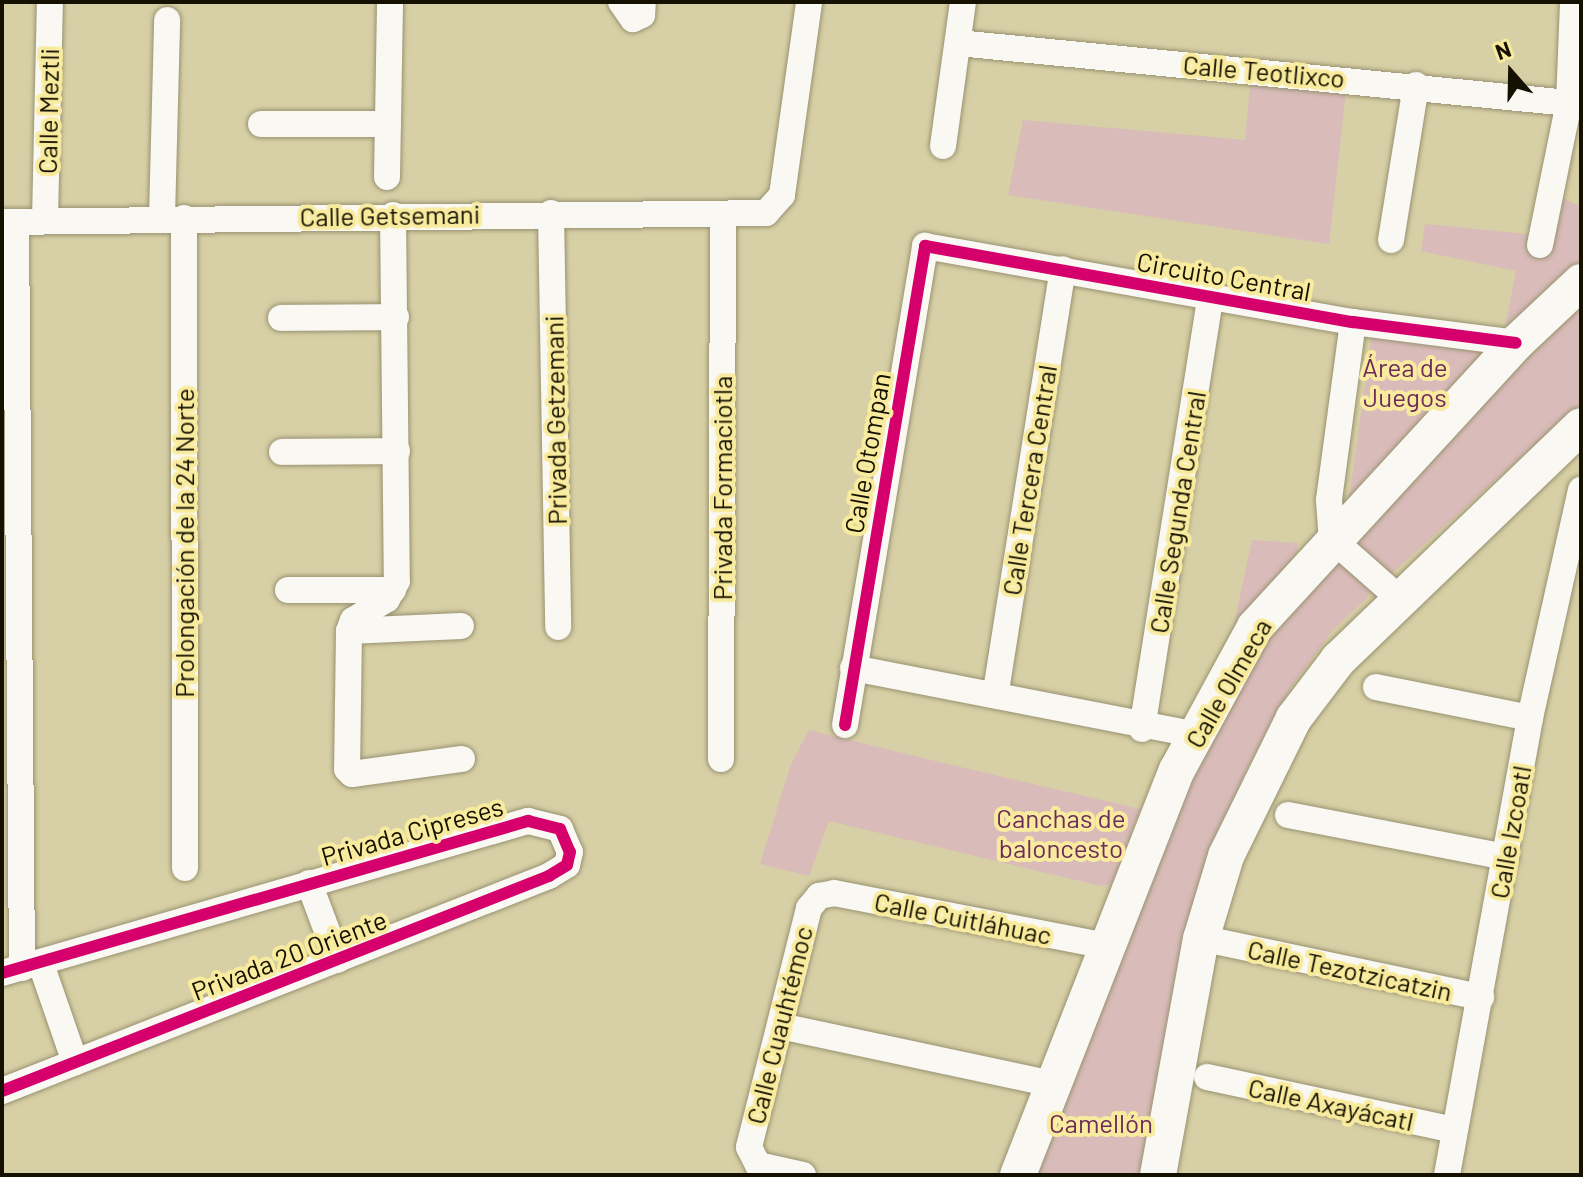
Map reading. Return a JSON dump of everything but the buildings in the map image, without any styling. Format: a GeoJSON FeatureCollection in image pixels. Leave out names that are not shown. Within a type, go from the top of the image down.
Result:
{"type":"FeatureCollection","features":[{"type":"Feature","properties":{"kind":"street","name":"Calle Meztli"},"geometry":{"type":"LineString","coordinates":[[45,219],[50,2]]}},
{"type":"Feature","properties":{"kind":"street"},"geometry":{"type":"LineString","coordinates":[[387,177],[390,2]]}},
{"type":"Feature","properties":{"kind":"street"},"geometry":{"type":"LineString","coordinates":[[621,2],[625,16],[633,19],[642,15],[643,2]]}},
{"type":"Feature","properties":{"kind":"street","name":"Calle Getsemani"},"geometry":{"type":"LineString","coordinates":[[9,222],[45,219],[551,213],[723,216],[776,207],[809,2]]}},
{"type":"Feature","properties":{"kind":"street"},"geometry":{"type":"LineString","coordinates":[[943,146],[963,2]]}},
{"type":"Feature","properties":{"kind":"street"},"geometry":{"type":"LineString","coordinates":[[1540,245],[1569,103],[1573,2]]}},
{"type":"Feature","properties":{"kind":"street","name":"Prolongación de la 24 Norte"},"geometry":{"type":"LineString","coordinates":[[167,20],[185,868]]}},
{"type":"Feature","properties":{"kind":"street","name":"Calle Teotlixco"},"geometry":{"type":"LineString","coordinates":[[958,43],[1416,85],[1569,103]]}},
{"type":"Feature","properties":{"kind":"street"},"geometry":{"type":"LineString","coordinates":[[1391,240],[1416,85]]}},
{"type":"Feature","properties":{"kind":"street"},"geometry":{"type":"LineString","coordinates":[[261,124],[388,124]]}},
{"type":"Feature","properties":{"kind":"street","name":"Privada Getzemani"},"geometry":{"type":"LineString","coordinates":[[551,213],[558,627]]}},
{"type":"Feature","properties":{"kind":"street"},"geometry":{"type":"LineString","coordinates":[[393,215],[397,451],[393,590],[349,631],[347,769],[352,774],[462,759]]}},
{"type":"Feature","properties":{"kind":"street","name":"Privada Formaciotla"},"geometry":{"type":"LineString","coordinates":[[721,759],[723,216]]}},
{"type":"Feature","properties":{"kind":"street"},"geometry":{"type":"LineString","coordinates":[[9,222],[22,968],[75,1062]]}},
{"type":"Feature","properties":{"kind":"street","name":"Circuito Central"},"geometry":{"type":"LineString","coordinates":[[925,246],[1353,322],[1516,343]]}},
{"type":"Feature","properties":{"kind":"street","name":"Calle Otompan"},"geometry":{"type":"LineString","coordinates":[[845,725],[925,246]]}},
{"type":"Feature","properties":{"kind":"street","name":"Calle Tercera Central"},"geometry":{"type":"LineString","coordinates":[[996,691],[1063,269]]}},
{"type":"Feature","properties":{"kind":"street","name":"Calle Olmeca"},"geometry":{"type":"LineString","coordinates":[[1018,1175],[1177,770],[1255,627],[1332,539],[1516,343],[1581,282]]}},
{"type":"Feature","properties":{"kind":"street","name":"Calle Segunda Central"},"geometry":{"type":"LineString","coordinates":[[1142,729],[1211,295]]}},
{"type":"Feature","properties":{"kind":"street"},"geometry":{"type":"LineString","coordinates":[[281,318],[396,317]]}},
{"type":"Feature","properties":{"kind":"street"},"geometry":{"type":"LineString","coordinates":[[1353,322],[1329,500],[1332,539],[1400,599]]}},
{"type":"Feature","properties":{"kind":"street"},"geometry":{"type":"LineString","coordinates":[[1158,1175],[1179,1041],[1226,856],[1294,718],[1338,660],[1581,426]]}},
{"type":"Feature","properties":{"kind":"street"},"geometry":{"type":"LineString","coordinates":[[282,452],[397,451]]}},
{"type":"Feature","properties":{"kind":"street","name":"Calle Izcoatl"},"geometry":{"type":"LineString","coordinates":[[1447,1175],[1530,718],[1581,490]]}},
{"type":"Feature","properties":{"kind":"street"},"geometry":{"type":"LineString","coordinates":[[288,590],[393,590]]}},
{"type":"Feature","properties":{"kind":"street"},"geometry":{"type":"LineString","coordinates":[[349,631],[461,626]]}},
{"type":"Feature","properties":{"kind":"street"},"geometry":{"type":"LineString","coordinates":[[853,668],[996,691],[1142,729],[1198,735]]}},
{"type":"Feature","properties":{"kind":"street"},"geometry":{"type":"LineString","coordinates":[[1376,687],[1530,718]]}},
{"type":"Feature","properties":{"kind":"street"},"geometry":{"type":"LineString","coordinates":[[1288,815],[1506,857]]}},
{"type":"Feature","properties":{"kind":"street","name":"Privada Cipreses"},"geometry":{"type":"LineString","coordinates":[[22,968],[528,821],[548,822],[566,841]]}},
{"type":"Feature","properties":{"kind":"street","name":"Privada 20 Oriente"},"geometry":{"type":"LineString","coordinates":[[2,1091],[549,876],[567,865],[566,841]]}},
{"type":"Feature","properties":{"kind":"street"},"geometry":{"type":"LineString","coordinates":[[309,883],[338,960]]}},
{"type":"Feature","properties":{"kind":"street","name":"Calle Cuitláhuac"},"geometry":{"type":"LineString","coordinates":[[819,896],[834,893],[1107,946]]}},
{"type":"Feature","properties":{"kind":"street","name":"Calle Cuauhtémoc"},"geometry":{"type":"LineString","coordinates":[[803,1175],[750,1158],[809,908],[819,896]]}},
{"type":"Feature","properties":{"kind":"street","name":"Calle Tezotzicatzin"},"geometry":{"type":"LineString","coordinates":[[1219,942],[1481,997]]}},
{"type":"Feature","properties":{"kind":"street"},"geometry":{"type":"LineString","coordinates":[[780,1026],[1054,1084]]}},
{"type":"Feature","properties":{"kind":"street","name":"Calle Axayácatl"},"geometry":{"type":"LineString","coordinates":[[1207,1077],[1454,1130]]}},
{"type":"Feature","properties":{"kind":"green space"},"geometry":{"type":"Polygon","coordinates":[[[1250,85],[1346,91],[1329,244],[1008,195],[1023,120],[1245,140],[1250,85]]]}},
{"type":"Feature","properties":{"kind":"green space"},"geometry":{"type":"Polygon","coordinates":[[[1549,191],[1581,207],[1581,262],[1512,324],[1506,323],[1516,271],[1421,251],[1425,224],[1535,235],[1549,191]]]}},
{"type":"Feature","properties":{"kind":"green space"},"geometry":{"type":"Polygon","coordinates":[[[1581,303],[1581,403],[1387,578],[1350,546],[1449,427],[1581,303]]]}},
{"type":"Feature","properties":{"kind":"green space","name":"Área de Juegos"},"geometry":{"type":"Polygon","coordinates":[[[1372,334],[1480,351],[1482,357],[1349,500],[1372,334]]]}},
{"type":"Feature","properties":{"kind":"green space"},"geometry":{"type":"Polygon","coordinates":[[[1252,540],[1297,543],[1297,551],[1230,643],[1252,540]]]}},
{"type":"Feature","properties":{"kind":"green space","name":"Camellón"},"geometry":{"type":"Polygon","coordinates":[[[1332,551],[1372,585],[1367,598],[1332,631],[1290,689],[1248,766],[1209,859],[1146,1175],[1027,1175],[1159,840],[1267,618],[1332,551]]]}},
{"type":"Feature","properties":{"kind":"green space","name":"Canchas de baloncesto"},"geometry":{"type":"Polygon","coordinates":[[[809,730],[1140,809],[1112,884],[1101,886],[829,821],[809,876],[760,864],[791,764],[809,730]]]}},
{"type":"Feature","properties":{"kind":"cycle path"},"geometry":{"type":"LineString","coordinates":[[845,725],[925,246],[1353,322],[1516,343]]}},
{"type":"Feature","properties":{"kind":"cycle path"},"geometry":{"type":"LineString","coordinates":[[2,973],[528,821],[560,829],[570,852],[567,865],[549,876],[2,1091]]}}]}
